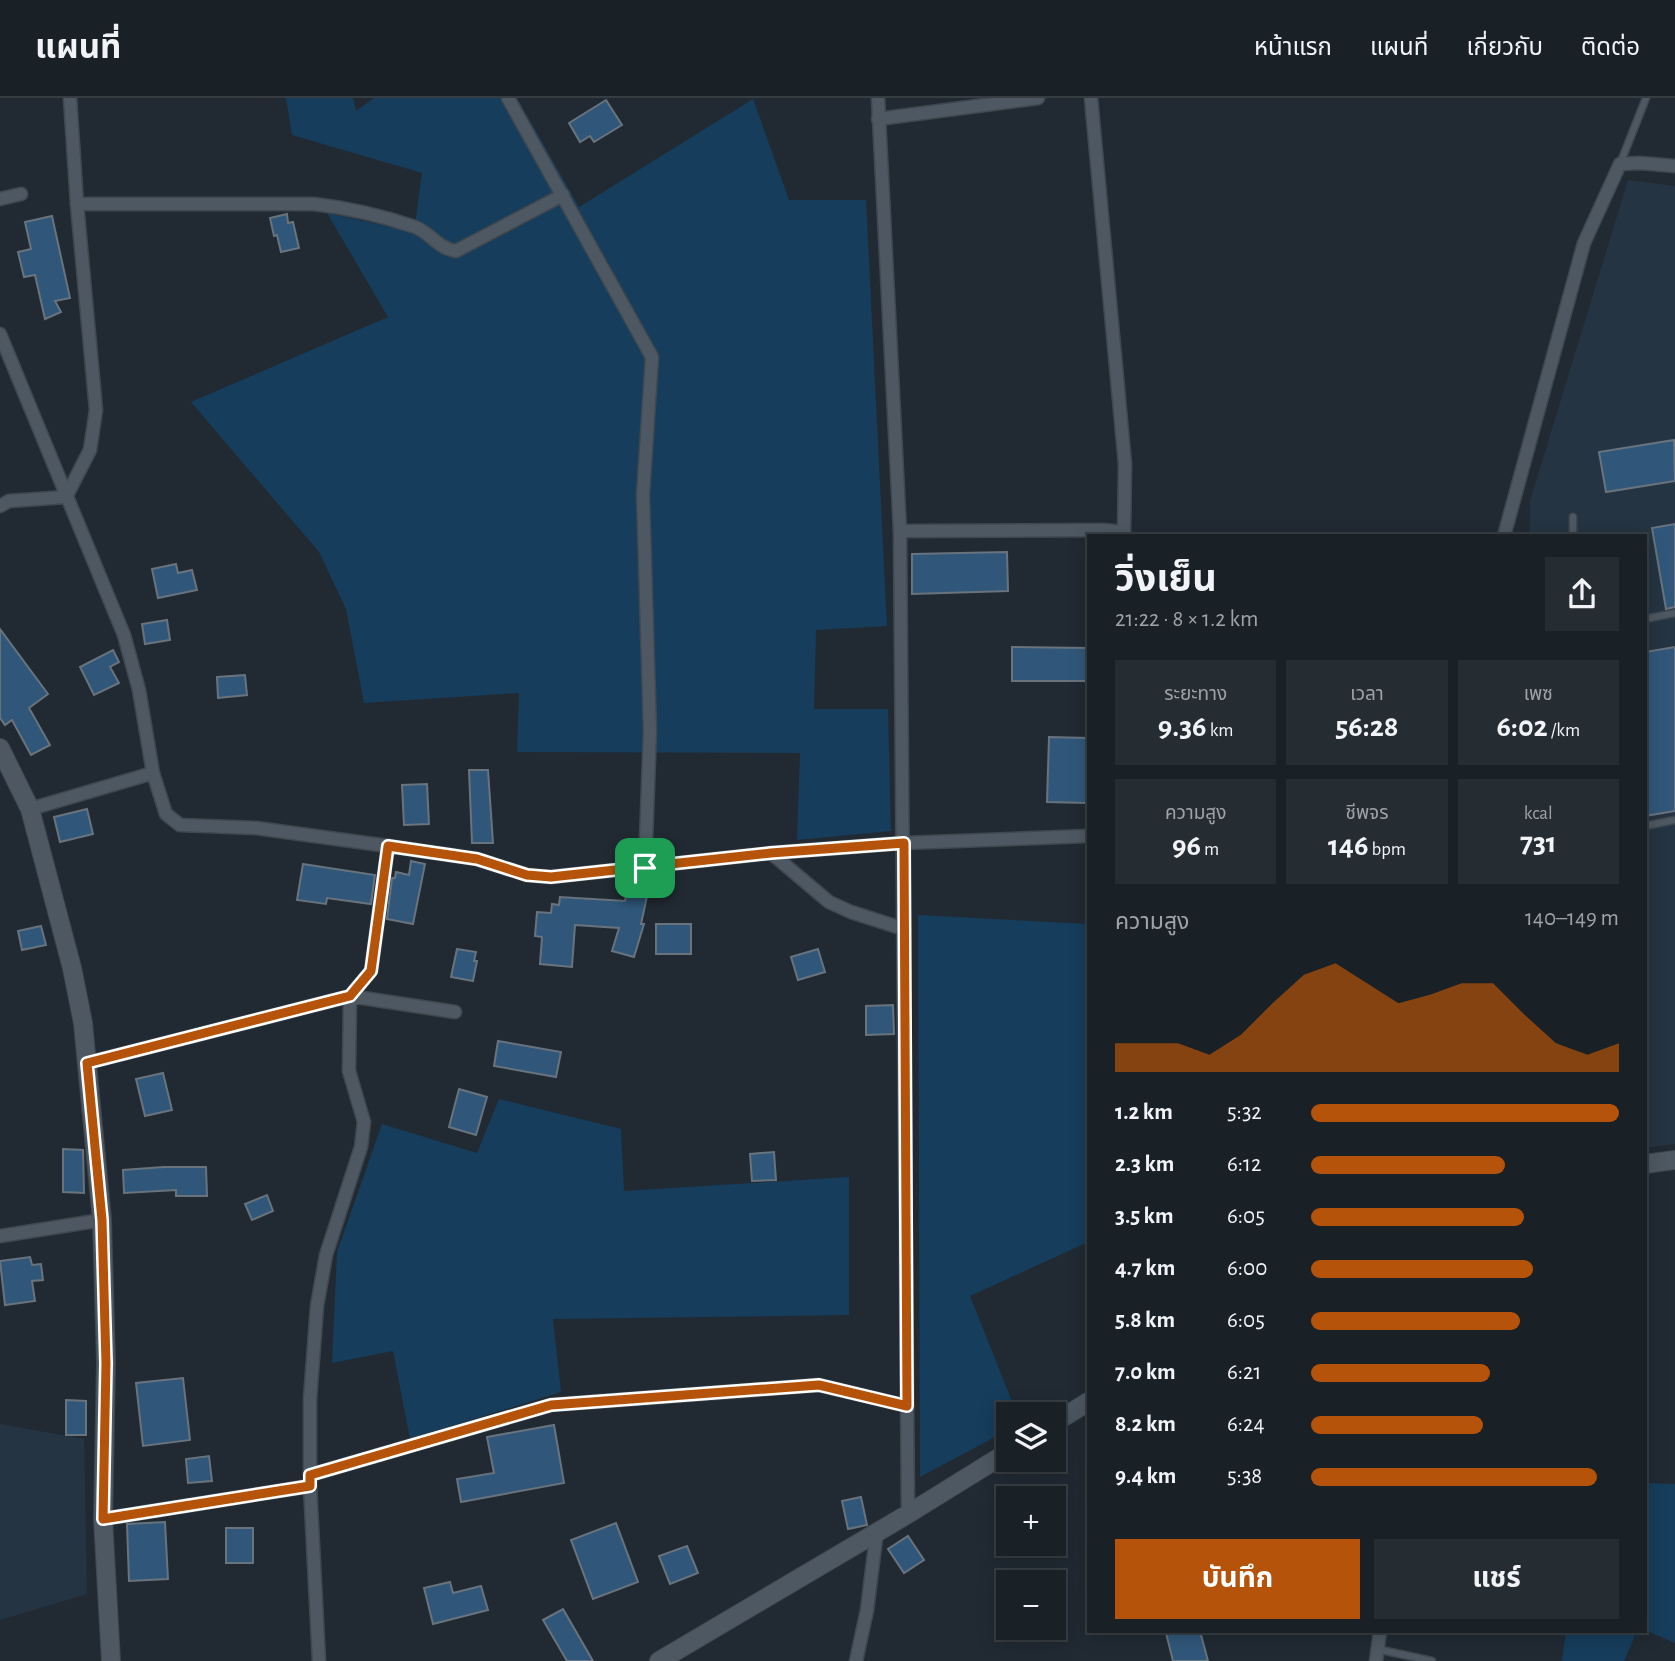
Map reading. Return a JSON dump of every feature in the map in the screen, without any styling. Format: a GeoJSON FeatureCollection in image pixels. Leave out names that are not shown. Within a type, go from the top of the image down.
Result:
{"type":"FeatureCollection","features":[{"type":"Feature","properties":{"kind":"street"},"geometry":{"type":"LineString","coordinates":[[66,496],[90,450],[96,410],[70,98]]}},
{"type":"Feature","properties":{"kind":"street"},"geometry":{"type":"LineString","coordinates":[[508,98],[652,357],[643,495],[650,731],[645,868]]}},
{"type":"Feature","properties":{"kind":"street"},"geometry":{"type":"LineString","coordinates":[[878,98],[900,531],[908,1514]]}},
{"type":"Feature","properties":{"kind":"street"},"geometry":{"type":"LineString","coordinates":[[878,119],[1038,98]]}},
{"type":"Feature","properties":{"kind":"street"},"geometry":{"type":"LineString","coordinates":[[900,531],[1103,530],[1124,534],[1124,452],[1091,98]]}},
{"type":"Feature","properties":{"kind":"street"},"geometry":{"type":"LineString","coordinates":[[1505,534],[1584,243],[1620,164],[1675,166]]}},
{"type":"Feature","properties":{"kind":"street"},"geometry":{"type":"LineString","coordinates":[[0,199],[21,194]]}},
{"type":"Feature","properties":{"kind":"street"},"geometry":{"type":"LineString","coordinates":[[77,204],[314,204],[338,207],[418,228],[445,249],[456,251],[562,195]]}},
{"type":"Feature","properties":{"kind":"street"},"geometry":{"type":"LineString","coordinates":[[0,334],[124,635],[139,690],[153,773],[166,814],[180,825],[256,828],[388,846],[477,859],[527,875],[551,877],[771,853],[904,843],[1087,836]]}},
{"type":"Feature","properties":{"kind":"street"},"geometry":{"type":"LineString","coordinates":[[0,506],[9,501],[66,496]]}},
{"type":"Feature","properties":{"kind":"street"},"geometry":{"type":"LineString","coordinates":[[0,748],[30,808],[72,968],[83,1023],[102,1220],[106,1363],[103,1519],[111,1661]]}},
{"type":"Feature","properties":{"kind":"street"},"geometry":{"type":"LineString","coordinates":[[30,808],[153,773]]}},
{"type":"Feature","properties":{"kind":"street"},"geometry":{"type":"LineString","coordinates":[[319,1661],[310,1480],[310,1399],[317,1306],[326,1255],[360,1147],[364,1122],[349,1071],[350,996],[371,971],[388,846]]}},
{"type":"Feature","properties":{"kind":"street"},"geometry":{"type":"LineString","coordinates":[[771,853],[829,902],[904,929]]}},
{"type":"Feature","properties":{"kind":"street"},"geometry":{"type":"LineString","coordinates":[[87,1063],[350,996],[455,1013]]}},
{"type":"Feature","properties":{"kind":"street"},"geometry":{"type":"LineString","coordinates":[[1647,1164],[1675,1160]]}},
{"type":"Feature","properties":{"kind":"street"},"geometry":{"type":"LineString","coordinates":[[0,1236],[102,1220]]}},
{"type":"Feature","properties":{"kind":"street"},"geometry":{"type":"LineString","coordinates":[[103,1519],[310,1480],[551,1405],[819,1385],[907,1406]]}},
{"type":"Feature","properties":{"kind":"street"},"geometry":{"type":"LineString","coordinates":[[1066,1416],[1087,1403]]}},
{"type":"Feature","properties":{"kind":"street"},"geometry":{"type":"LineString","coordinates":[[659,1661],[996,1459]]}},
{"type":"Feature","properties":{"kind":"street"},"geometry":{"type":"LineString","coordinates":[[856,1661],[867,1610],[877,1531]]}},
{"type":"Feature","properties":{"kind":"street"},"geometry":{"type":"LineString","coordinates":[[1377,1655],[1380,1633]]}},
{"type":"Feature","properties":{"kind":"lane"},"geometry":{"type":"LineString","coordinates":[[1620,164],[1646,98]]}},
{"type":"Feature","properties":{"kind":"lane"},"geometry":{"type":"LineString","coordinates":[[1573,517],[1573,534]]}},
{"type":"Feature","properties":{"kind":"lane"},"geometry":{"type":"LineString","coordinates":[[1647,618],[1675,614]]}},
{"type":"Feature","properties":{"kind":"lane"},"geometry":{"type":"LineString","coordinates":[[1647,826],[1675,820]]}},
{"type":"Feature","properties":{"kind":"lane"},"geometry":{"type":"LineString","coordinates":[[1377,1655],[1433,1661]]}},
{"type":"Feature","properties":{"kind":"shaded area"},"geometry":{"type":"Polygon","coordinates":[[[286,98],[353,98],[356,111],[374,98],[517,98],[579,207],[753,99],[789,200],[866,200],[887,626],[816,630],[814,709],[888,709],[891,831],[797,840],[800,753],[517,752],[519,693],[364,703],[346,609],[319,552],[191,402],[388,317],[327,213],[414,232],[422,173],[292,135],[286,98]]]}},
{"type":"Feature","properties":{"kind":"shaded area"},"geometry":{"type":"Polygon","coordinates":[[[1628,180],[1675,186],[1675,1144],[1647,1148],[1647,534],[1530,534],[1530,501],[1628,180]]]}},
{"type":"Feature","properties":{"kind":"shaded area"},"geometry":{"type":"Polygon","coordinates":[[[918,915],[1087,924],[1087,1242],[970,1296],[1012,1402],[996,1402],[996,1436],[920,1477],[918,915]]]}},
{"type":"Feature","properties":{"kind":"shaded area"},"geometry":{"type":"Polygon","coordinates":[[[499,1099],[621,1129],[624,1191],[849,1177],[849,1315],[553,1319],[561,1392],[410,1439],[393,1351],[332,1363],[337,1252],[382,1124],[477,1153],[499,1099]]]}},
{"type":"Feature","properties":{"kind":"shaded area"},"geometry":{"type":"Polygon","coordinates":[[[0,1424],[84,1439],[87,1594],[0,1620],[0,1424]]]}},
{"type":"Feature","properties":{"kind":"shaded area"},"geometry":{"type":"Polygon","coordinates":[[[1647,1483],[1675,1484],[1675,1643],[1647,1631],[1647,1483]]]}},
{"type":"Feature","properties":{"kind":"shaded area"},"geometry":{"type":"Polygon","coordinates":[[[1566,1633],[1636,1633],[1624,1661],[1562,1661],[1566,1633]]]}},
{"type":"Feature","properties":{"kind":"building"},"geometry":{"type":"Polygon","coordinates":[[[606,100],[622,125],[594,142],[590,136],[580,142],[569,123],[606,100]]]}},
{"type":"Feature","properties":{"kind":"building"},"geometry":{"type":"Polygon","coordinates":[[[287,214],[288,223],[293,222],[299,248],[281,252],[270,218],[287,214]]]}},
{"type":"Feature","properties":{"kind":"building"},"geometry":{"type":"Polygon","coordinates":[[[52,216],[70,298],[55,301],[61,312],[45,319],[35,275],[24,277],[18,252],[31,249],[25,222],[52,216]]]}},
{"type":"Feature","properties":{"kind":"building"},"geometry":{"type":"Polygon","coordinates":[[[1674,440],[1675,481],[1606,492],[1599,452],[1674,440]]]}},
{"type":"Feature","properties":{"kind":"building"},"geometry":{"type":"Polygon","coordinates":[[[1675,524],[1675,607],[1666,609],[1652,528],[1675,524]]]}},
{"type":"Feature","properties":{"kind":"building"},"geometry":{"type":"Polygon","coordinates":[[[1007,552],[1008,591],[912,594],[912,554],[1007,552]]]}},
{"type":"Feature","properties":{"kind":"building"},"geometry":{"type":"Polygon","coordinates":[[[176,564],[178,573],[192,570],[197,590],[158,598],[152,569],[176,564]]]}},
{"type":"Feature","properties":{"kind":"building"},"geometry":{"type":"Polygon","coordinates":[[[167,620],[170,640],[145,644],[142,624],[167,620]]]}},
{"type":"Feature","properties":{"kind":"building"},"geometry":{"type":"Polygon","coordinates":[[[0,629],[48,694],[29,708],[50,745],[31,755],[12,720],[5,725],[0,718],[0,629]]]}},
{"type":"Feature","properties":{"kind":"building"},"geometry":{"type":"Polygon","coordinates":[[[1012,647],[1087,648],[1087,681],[1012,681],[1012,647]]]}},
{"type":"Feature","properties":{"kind":"building"},"geometry":{"type":"Polygon","coordinates":[[[1675,647],[1675,811],[1647,816],[1647,652],[1675,647]]]}},
{"type":"Feature","properties":{"kind":"building"},"geometry":{"type":"Polygon","coordinates":[[[113,650],[119,662],[110,667],[119,683],[94,695],[80,667],[113,650]]]}},
{"type":"Feature","properties":{"kind":"building"},"geometry":{"type":"Polygon","coordinates":[[[245,675],[247,695],[218,698],[217,677],[245,675]]]}},
{"type":"Feature","properties":{"kind":"building"},"geometry":{"type":"Polygon","coordinates":[[[1049,737],[1087,738],[1087,803],[1047,802],[1049,737]]]}},
{"type":"Feature","properties":{"kind":"building"},"geometry":{"type":"Polygon","coordinates":[[[469,770],[488,770],[493,843],[472,843],[469,770]]]}},
{"type":"Feature","properties":{"kind":"building"},"geometry":{"type":"Polygon","coordinates":[[[427,784],[429,824],[404,825],[402,785],[427,784]]]}},
{"type":"Feature","properties":{"kind":"building"},"geometry":{"type":"Polygon","coordinates":[[[87,809],[93,834],[60,842],[54,817],[87,809]]]}},
{"type":"Feature","properties":{"kind":"building"},"geometry":{"type":"Polygon","coordinates":[[[411,861],[425,864],[413,924],[387,919],[392,878],[395,878],[396,872],[409,875],[411,861]]]}},
{"type":"Feature","properties":{"kind":"building"},"geometry":{"type":"Polygon","coordinates":[[[303,864],[375,875],[371,904],[327,898],[326,904],[297,900],[303,864]]]}},
{"type":"Feature","properties":{"kind":"building"},"geometry":{"type":"Polygon","coordinates":[[[629,882],[649,887],[641,924],[644,924],[634,957],[612,951],[619,928],[575,925],[572,967],[540,964],[542,937],[535,936],[537,912],[551,913],[552,904],[559,905],[560,897],[625,901],[629,882]]]}},
{"type":"Feature","properties":{"kind":"building"},"geometry":{"type":"Polygon","coordinates":[[[656,924],[691,924],[691,954],[656,954],[656,924]]]}},
{"type":"Feature","properties":{"kind":"building"},"geometry":{"type":"Polygon","coordinates":[[[41,926],[46,945],[22,950],[18,931],[41,926]]]}},
{"type":"Feature","properties":{"kind":"building"},"geometry":{"type":"Polygon","coordinates":[[[457,949],[476,952],[473,981],[451,977],[457,949]]]}},
{"type":"Feature","properties":{"kind":"building"},"geometry":{"type":"Polygon","coordinates":[[[818,949],[825,972],[798,980],[791,957],[818,949]]]}},
{"type":"Feature","properties":{"kind":"building"},"geometry":{"type":"Polygon","coordinates":[[[893,1005],[894,1034],[866,1035],[866,1006],[893,1005]]]}},
{"type":"Feature","properties":{"kind":"building"},"geometry":{"type":"Polygon","coordinates":[[[498,1041],[561,1052],[556,1077],[494,1066],[498,1041]]]}},
{"type":"Feature","properties":{"kind":"building"},"geometry":{"type":"Polygon","coordinates":[[[163,1073],[172,1110],[145,1116],[136,1079],[163,1073]]]}},
{"type":"Feature","properties":{"kind":"building"},"geometry":{"type":"Polygon","coordinates":[[[459,1089],[487,1097],[476,1135],[449,1127],[459,1089]]]}},
{"type":"Feature","properties":{"kind":"building"},"geometry":{"type":"Polygon","coordinates":[[[63,1149],[83,1150],[84,1193],[63,1192],[63,1149]]]}},
{"type":"Feature","properties":{"kind":"building"},"geometry":{"type":"Polygon","coordinates":[[[774,1152],[776,1180],[752,1181],[750,1154],[774,1152]]]}},
{"type":"Feature","properties":{"kind":"building"},"geometry":{"type":"Polygon","coordinates":[[[206,1167],[207,1196],[176,1196],[176,1190],[124,1193],[123,1170],[206,1167]]]}},
{"type":"Feature","properties":{"kind":"building"},"geometry":{"type":"Polygon","coordinates":[[[267,1195],[273,1211],[252,1220],[245,1204],[267,1195]]]}},
{"type":"Feature","properties":{"kind":"building"},"geometry":{"type":"Polygon","coordinates":[[[30,1257],[32,1265],[41,1264],[43,1280],[32,1281],[35,1301],[5,1305],[0,1261],[30,1257]]]}},
{"type":"Feature","properties":{"kind":"building"},"geometry":{"type":"Polygon","coordinates":[[[183,1378],[190,1440],[143,1446],[136,1383],[183,1378]]]}},
{"type":"Feature","properties":{"kind":"building"},"geometry":{"type":"Polygon","coordinates":[[[66,1400],[86,1401],[86,1435],[66,1435],[66,1400]]]}},
{"type":"Feature","properties":{"kind":"building"},"geometry":{"type":"Polygon","coordinates":[[[554,1425],[564,1483],[461,1502],[457,1479],[494,1473],[487,1437],[554,1425]]]}},
{"type":"Feature","properties":{"kind":"building"},"geometry":{"type":"Polygon","coordinates":[[[209,1456],[212,1481],[188,1483],[186,1459],[209,1456]]]}},
{"type":"Feature","properties":{"kind":"building"},"geometry":{"type":"Polygon","coordinates":[[[861,1497],[867,1525],[848,1529],[842,1501],[861,1497]]]}},
{"type":"Feature","properties":{"kind":"building"},"geometry":{"type":"Polygon","coordinates":[[[165,1522],[168,1579],[129,1581],[127,1524],[165,1522]]]}},
{"type":"Feature","properties":{"kind":"building"},"geometry":{"type":"Polygon","coordinates":[[[616,1523],[638,1582],[593,1599],[571,1540],[616,1523]]]}},
{"type":"Feature","properties":{"kind":"building"},"geometry":{"type":"Polygon","coordinates":[[[226,1528],[253,1528],[253,1563],[226,1563],[226,1528]]]}},
{"type":"Feature","properties":{"kind":"building"},"geometry":{"type":"Polygon","coordinates":[[[908,1536],[924,1560],[904,1573],[888,1549],[908,1536]]]}},
{"type":"Feature","properties":{"kind":"building"},"geometry":{"type":"Polygon","coordinates":[[[687,1546],[698,1573],[670,1584],[659,1556],[687,1546]]]}},
{"type":"Feature","properties":{"kind":"building"},"geometry":{"type":"Polygon","coordinates":[[[450,1582],[453,1593],[481,1586],[488,1610],[433,1624],[424,1588],[450,1582]]]}},
{"type":"Feature","properties":{"kind":"building"},"geometry":{"type":"Polygon","coordinates":[[[563,1609],[593,1661],[567,1661],[543,1620],[563,1609]]]}},
{"type":"Feature","properties":{"kind":"building"},"geometry":{"type":"Polygon","coordinates":[[[1166,1633],[1201,1633],[1208,1661],[1173,1661],[1166,1633]]]}},
{"type":"Feature","properties":{"kind":"route"},"geometry":{"type":"LineString","coordinates":[[904,843],[907,1406],[819,1385],[551,1405],[310,1475],[310,1486],[103,1519],[106,1363],[102,1220],[87,1063],[350,996],[371,971],[388,846],[477,859],[527,875],[551,877],[645,868],[771,853],[904,843]]}}]}
